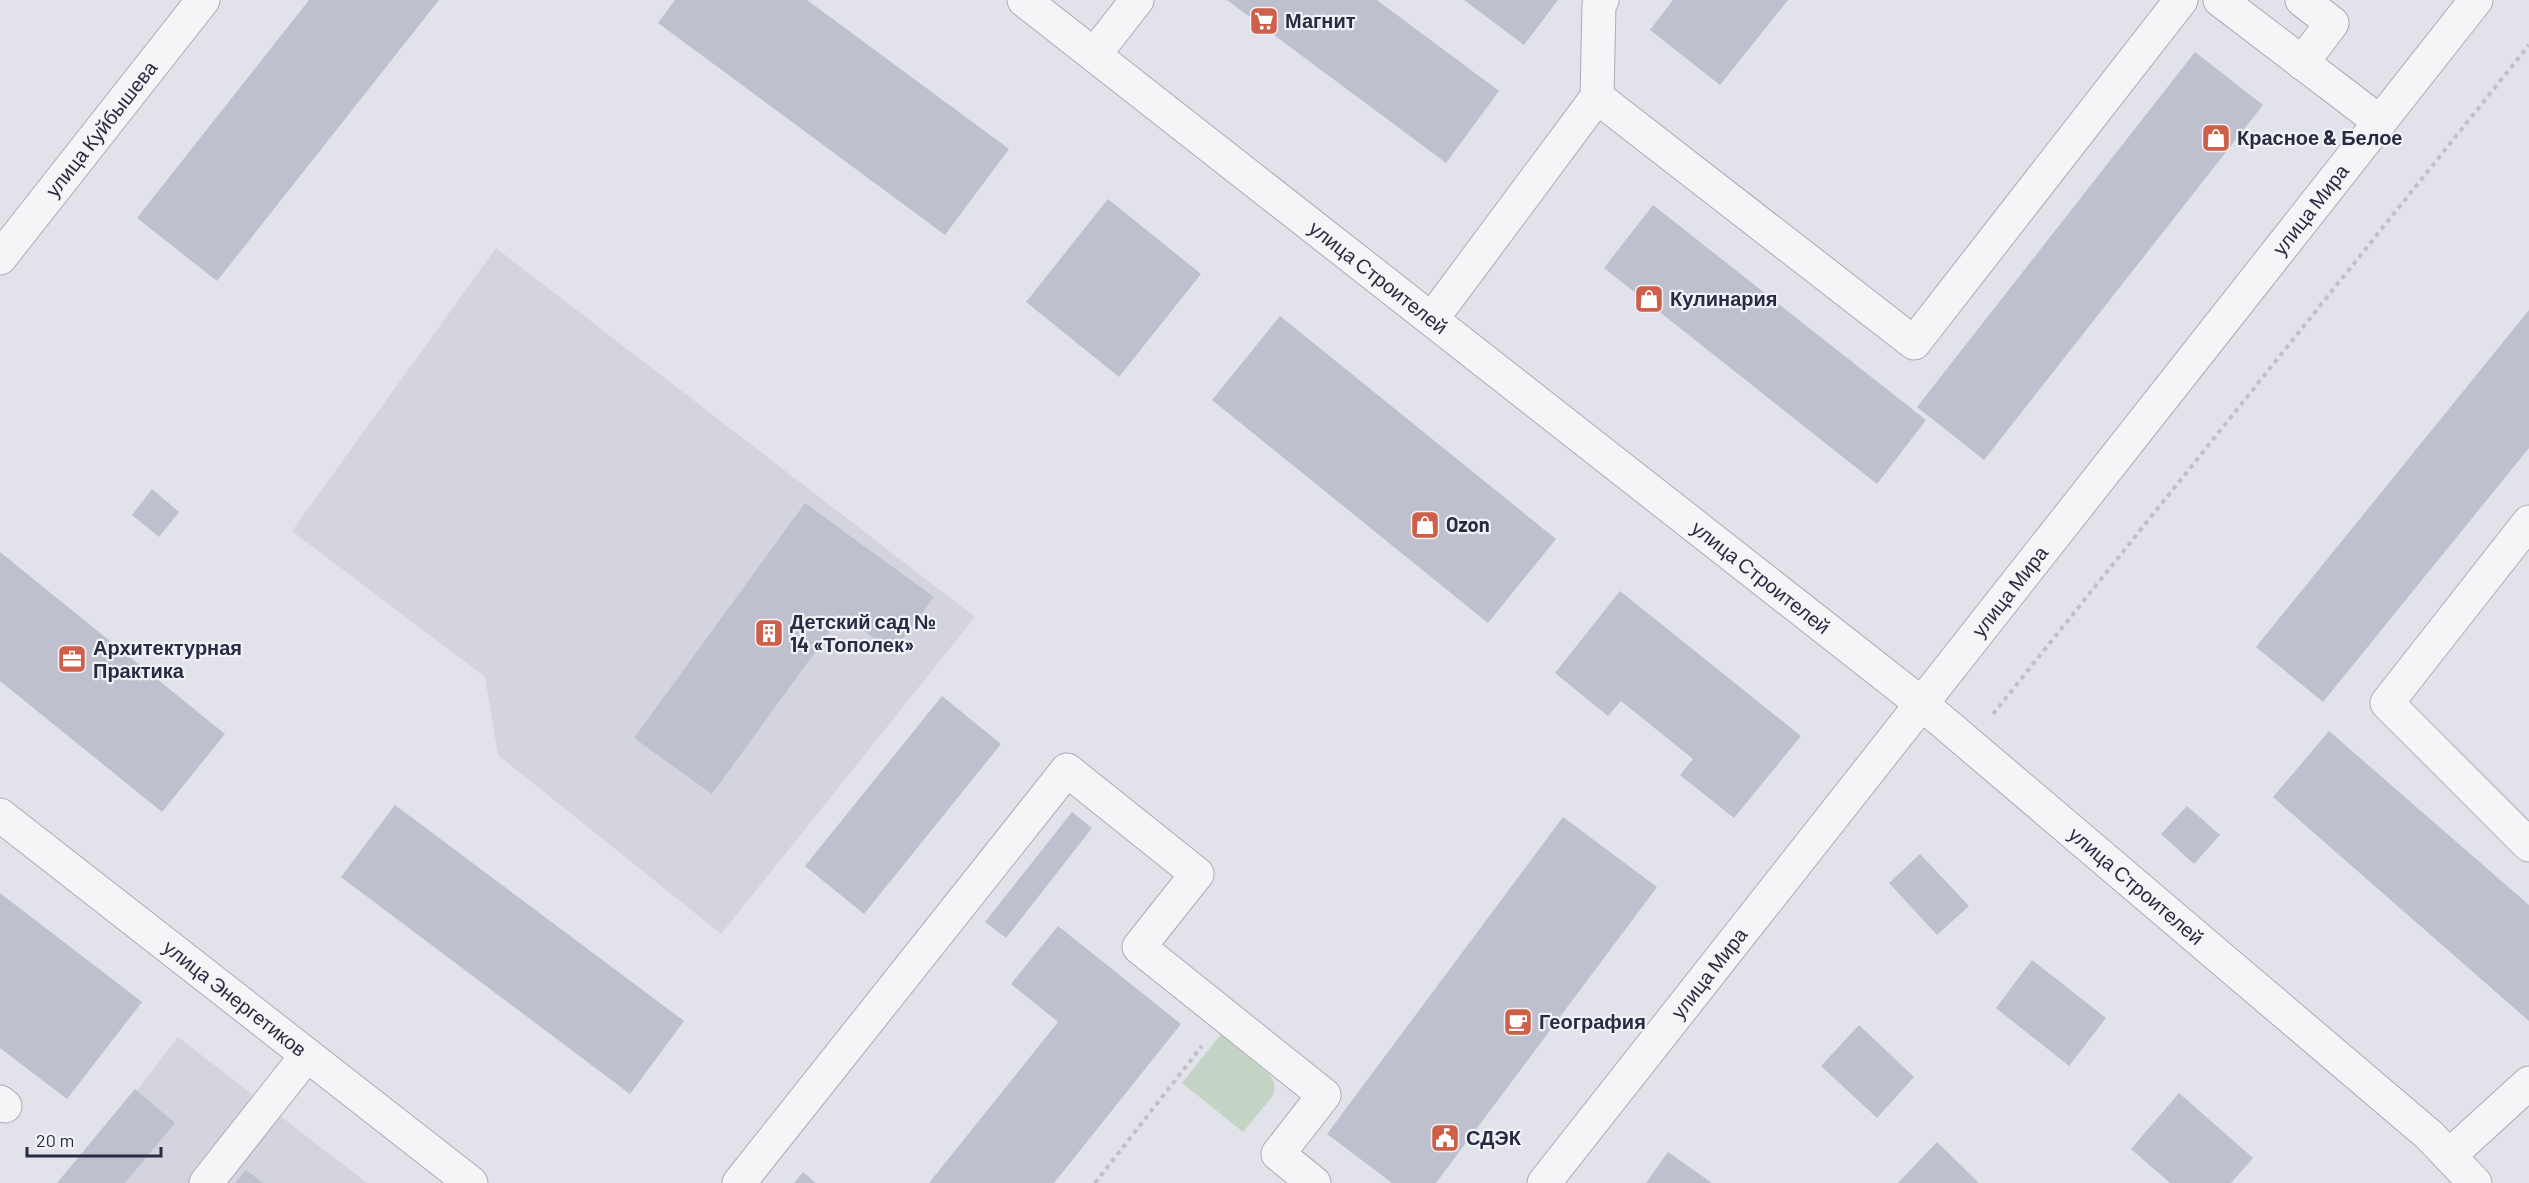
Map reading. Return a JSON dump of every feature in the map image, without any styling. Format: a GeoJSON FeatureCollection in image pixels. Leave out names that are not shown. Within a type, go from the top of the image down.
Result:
{"type":"FeatureCollection","features":[{"type":"Feature","properties":{"kind":"street","name":"улица Куйбышева"},"geometry":{"type":"LineString","coordinates":[[0,258],[203,0]]}},
{"type":"Feature","properties":{"kind":"street","name":"улица Строителей"},"geometry":{"type":"LineString","coordinates":[[1024,0],[1922,704],[2429,1135],[2475,1183]]}},
{"type":"Feature","properties":{"kind":"street"},"geometry":{"type":"LineString","coordinates":[[1094,54],[1137,0]]}},
{"type":"Feature","properties":{"kind":"street"},"geometry":{"type":"LineString","coordinates":[[1432,319],[1597,98],[1599,5],[1602,0]]}},
{"type":"Feature","properties":{"kind":"street"},"geometry":{"type":"LineString","coordinates":[[1597,98],[1914,343],[2181,0]]}},
{"type":"Feature","properties":{"kind":"street"},"geometry":{"type":"LineString","coordinates":[[2220,0],[2380,122]]}},
{"type":"Feature","properties":{"kind":"street"},"geometry":{"type":"LineString","coordinates":[[2302,0],[2332,23],[2302,63]]}},
{"type":"Feature","properties":{"kind":"street","name":"улица Мира"},"geometry":{"type":"LineString","coordinates":[[1544,1183],[2476,0]]}},
{"type":"Feature","properties":{"kind":"street"},"geometry":{"type":"LineString","coordinates":[[2529,522],[2387,703],[2529,845]]}},
{"type":"Feature","properties":{"kind":"street"},"geometry":{"type":"LineString","coordinates":[[739,1183],[1067,770],[1197,874],[1139,947],[1324,1095],[1278,1154],[1314,1183]]}},
{"type":"Feature","properties":{"kind":"street","name":"улица Энергетиков"},"geometry":{"type":"LineString","coordinates":[[0,815],[471,1183]]}},
{"type":"Feature","properties":{"kind":"street"},"geometry":{"type":"LineString","coordinates":[[206,1183],[307,1054]]}},
{"type":"Feature","properties":{"kind":"street"},"geometry":{"type":"LineString","coordinates":[[2449,1156],[2529,1083]]}},
{"type":"Feature","properties":{"kind":"path"},"geometry":{"type":"LineString","coordinates":[[1968,744],[2529,45]]}},
{"type":"Feature","properties":{"kind":"path"},"geometry":{"type":"LineString","coordinates":[[1095,1183],[1225,1016]]}},
{"type":"Feature","properties":{"kind":"shaded area"},"geometry":{"type":"Polygon","coordinates":[[[496,248],[975,617],[721,934],[498,755],[485,677],[292,531],[496,248]]]}},
{"type":"Feature","properties":{"kind":"shaded area"},"geometry":{"type":"Polygon","coordinates":[[[178,1037],[367,1183],[66,1183],[178,1037]]]}},
{"type":"Feature","properties":{"kind":"green space"},"geometry":{"type":"Polygon","coordinates":[[[1221,1034],[1270,1075],[1274,1083],[1272,1097],[1243,1132],[1182,1083],[1221,1034]]]}},
{"type":"Feature","properties":{"kind":"building"},"geometry":{"type":"Polygon","coordinates":[[[309,0],[439,0],[217,281],[137,218],[309,0]]]}},
{"type":"Feature","properties":{"kind":"building"},"geometry":{"type":"Polygon","coordinates":[[[675,0],[807,0],[1009,149],[945,235],[658,23],[675,0]]]}},
{"type":"Feature","properties":{"kind":"building"},"geometry":{"type":"Polygon","coordinates":[[[1227,0],[1377,0],[1499,91],[1446,163],[1227,0]]]}},
{"type":"Feature","properties":{"kind":"building"},"geometry":{"type":"Polygon","coordinates":[[[1464,0],[1558,0],[1524,45],[1464,0]]]}},
{"type":"Feature","properties":{"kind":"building"},"geometry":{"type":"Polygon","coordinates":[[[1673,0],[1788,0],[1720,85],[1650,30],[1673,0]]]}},
{"type":"Feature","properties":{"kind":"building"},"geometry":{"type":"Polygon","coordinates":[[[2195,52],[2263,105],[1984,460],[1917,407],[2195,52]]]}},
{"type":"Feature","properties":{"kind":"building"},"geometry":{"type":"Polygon","coordinates":[[[1108,199],[1201,274],[1119,377],[1026,302],[1108,199]]]}},
{"type":"Feature","properties":{"kind":"building"},"geometry":{"type":"Polygon","coordinates":[[[1653,205],[1926,420],[1877,484],[1604,268],[1653,205]]]}},
{"type":"Feature","properties":{"kind":"building"},"geometry":{"type":"Polygon","coordinates":[[[2529,310],[2529,448],[2323,702],[2256,647],[2529,310]]]}},
{"type":"Feature","properties":{"kind":"building"},"geometry":{"type":"Polygon","coordinates":[[[1280,316],[1556,539],[1488,623],[1212,400],[1280,316]]]}},
{"type":"Feature","properties":{"kind":"building"},"geometry":{"type":"Polygon","coordinates":[[[152,489],[179,512],[159,537],[132,515],[152,489]]]}},
{"type":"Feature","properties":{"kind":"building","name":"Детский сад № 14 «Тополек»"},"geometry":{"type":"Polygon","coordinates":[[[805,503],[934,597],[893,652],[842,615],[712,794],[634,738],[805,503]]]}},
{"type":"Feature","properties":{"kind":"building"},"geometry":{"type":"Polygon","coordinates":[[[0,552],[225,734],[162,812],[0,681],[0,552]]]}},
{"type":"Feature","properties":{"kind":"building"},"geometry":{"type":"Polygon","coordinates":[[[1620,591],[1801,736],[1734,818],[1680,775],[1693,759],[1621,701],[1608,716],[1555,673],[1620,591]]]}},
{"type":"Feature","properties":{"kind":"building"},"geometry":{"type":"Polygon","coordinates":[[[942,696],[1001,744],[864,914],[805,866],[942,696]]]}},
{"type":"Feature","properties":{"kind":"building"},"geometry":{"type":"Polygon","coordinates":[[[2329,731],[2529,905],[2529,1021],[2273,797],[2329,731]]]}},
{"type":"Feature","properties":{"kind":"building"},"geometry":{"type":"Polygon","coordinates":[[[395,805],[684,1021],[630,1094],[341,877],[395,805]]]}},
{"type":"Feature","properties":{"kind":"building"},"geometry":{"type":"Polygon","coordinates":[[[2187,806],[2220,835],[2194,864],[2161,834],[2187,806]]]}},
{"type":"Feature","properties":{"kind":"building"},"geometry":{"type":"Polygon","coordinates":[[[1072,812],[1092,828],[1006,938],[985,922],[1072,812]]]}},
{"type":"Feature","properties":{"kind":"building"},"geometry":{"type":"Polygon","coordinates":[[[1563,817],[1657,887],[1436,1183],[1392,1183],[1327,1134],[1563,817]]]}},
{"type":"Feature","properties":{"kind":"building"},"geometry":{"type":"Polygon","coordinates":[[[1920,854],[1969,906],[1937,935],[1889,883],[1920,854]]]}},
{"type":"Feature","properties":{"kind":"building"},"geometry":{"type":"Polygon","coordinates":[[[0,893],[142,1002],[67,1099],[0,1048],[0,893]]]}},
{"type":"Feature","properties":{"kind":"building"},"geometry":{"type":"Polygon","coordinates":[[[1058,926],[1181,1024],[1054,1183],[929,1183],[1058,1022],[1011,984],[1058,926]]]}},
{"type":"Feature","properties":{"kind":"building"},"geometry":{"type":"Polygon","coordinates":[[[2032,960],[2106,1018],[2069,1066],[1996,1008],[2032,960]]]}},
{"type":"Feature","properties":{"kind":"building"},"geometry":{"type":"Polygon","coordinates":[[[1859,1025],[1914,1077],[1877,1118],[1821,1066],[1859,1025]]]}},
{"type":"Feature","properties":{"kind":"building"},"geometry":{"type":"Polygon","coordinates":[[[135,1089],[175,1123],[125,1183],[57,1183],[135,1089]]]}},
{"type":"Feature","properties":{"kind":"building"},"geometry":{"type":"Polygon","coordinates":[[[2179,1093],[2253,1158],[2231,1183],[2170,1183],[2131,1149],[2179,1093]]]}},
{"type":"Feature","properties":{"kind":"building"},"geometry":{"type":"Polygon","coordinates":[[[1937,1142],[1979,1183],[1898,1183],[1937,1142]]]}},
{"type":"Feature","properties":{"kind":"building"},"geometry":{"type":"Polygon","coordinates":[[[1668,1152],[1712,1183],[1646,1183],[1668,1152]]]}},
{"type":"Feature","properties":{"kind":"building"},"geometry":{"type":"Polygon","coordinates":[[[246,1170],[263,1183],[235,1183],[246,1170]]]}},
{"type":"Feature","properties":{"kind":"building"},"geometry":{"type":"Polygon","coordinates":[[[803,1172],[816,1183],[794,1183],[803,1172]]]}},
{"type":"Feature","properties":{"kind":"place","name":"Магнит"},"geometry":{"type":"Point","coordinates":[1264,21]}},
{"type":"Feature","properties":{"kind":"place","name":"Красное & Белое"},"geometry":{"type":"Point","coordinates":[2216,138]}},
{"type":"Feature","properties":{"kind":"place","name":"Кулинария"},"geometry":{"type":"Point","coordinates":[1649,299]}},
{"type":"Feature","properties":{"kind":"place","name":"Ozon"},"geometry":{"type":"Point","coordinates":[1425,525]}},
{"type":"Feature","properties":{"kind":"place","name":"Детский сад № 14 «Тополек»"},"geometry":{"type":"Point","coordinates":[769,633]}},
{"type":"Feature","properties":{"kind":"place","name":"Архитектурная Практика"},"geometry":{"type":"Point","coordinates":[72,659]}},
{"type":"Feature","properties":{"kind":"place","name":"География"},"geometry":{"type":"Point","coordinates":[1518,1022]}},
{"type":"Feature","properties":{"kind":"place","name":"СДЭК"},"geometry":{"type":"Point","coordinates":[1445,1138]}}]}
